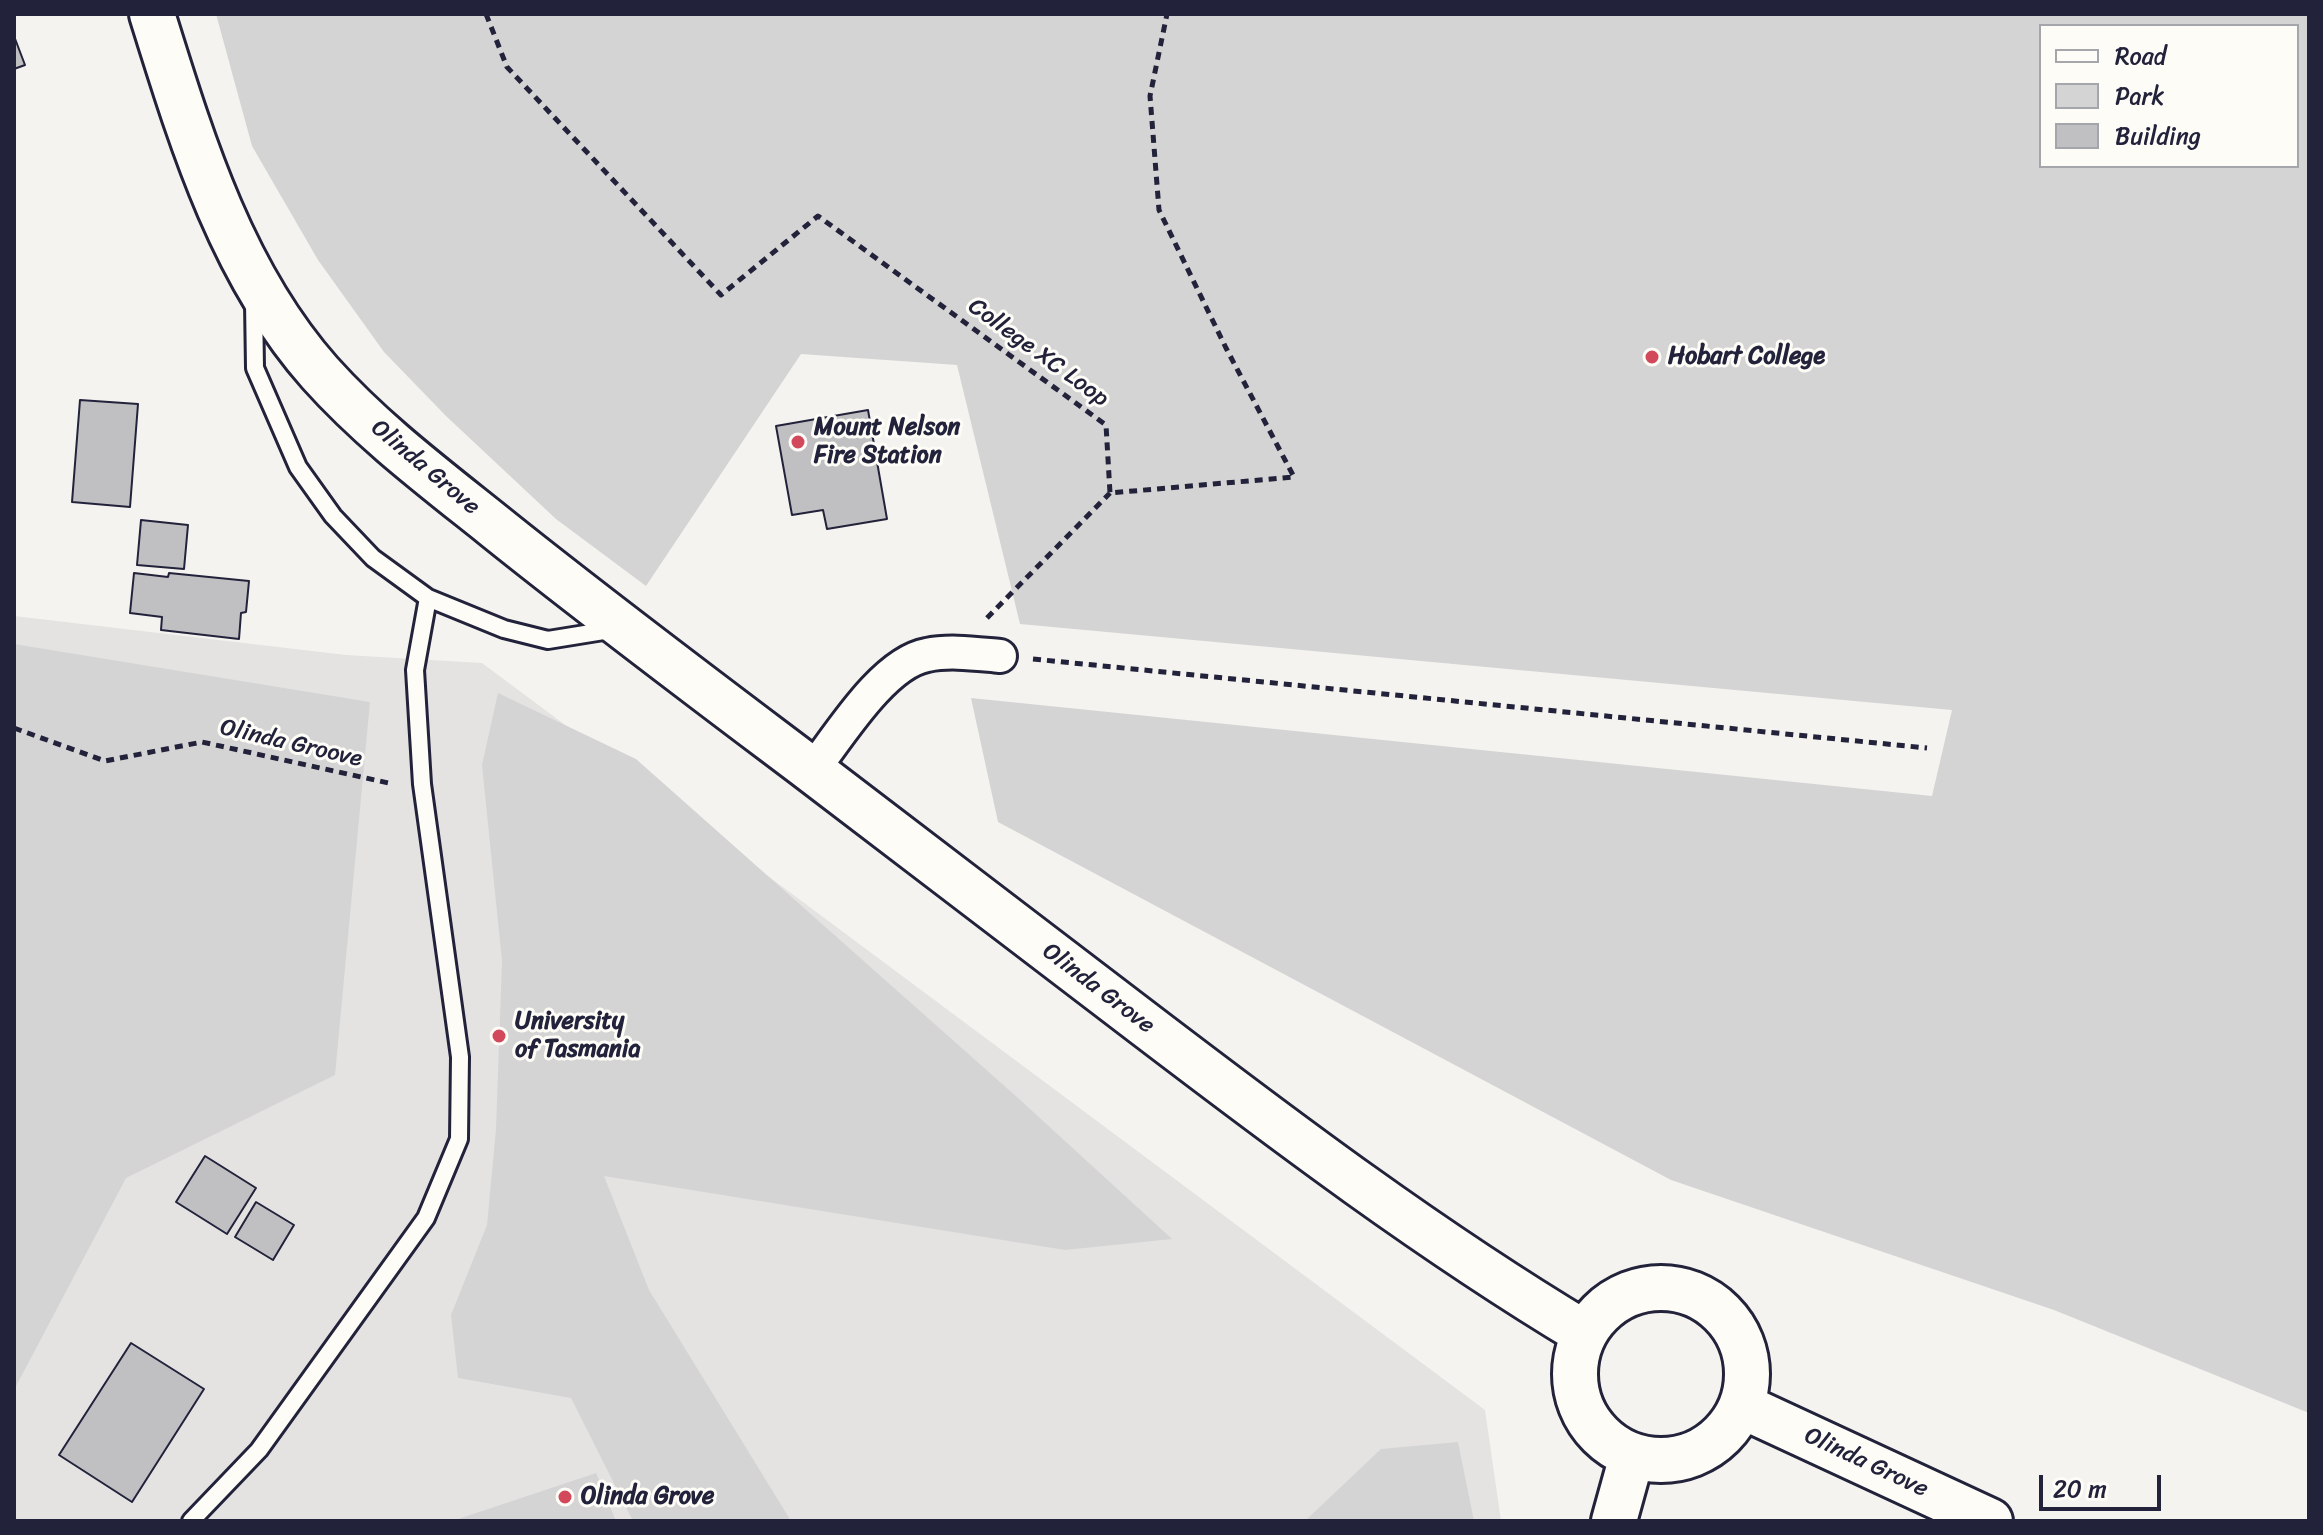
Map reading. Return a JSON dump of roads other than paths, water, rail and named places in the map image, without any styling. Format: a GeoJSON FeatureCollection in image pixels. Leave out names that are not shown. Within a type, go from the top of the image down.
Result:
{"type":"FeatureCollection","features":[{"type":"Feature","properties":{"kind":"main road","name":"Olinda Grove"},"geometry":{"type":"LineString","coordinates":[[152,14],[183,113],[210,185],[254,281],[319,372],[367,419],[433,477],[625,628],[1388,1207],[1584,1333]]}},
{"type":"Feature","properties":{"kind":"main road"},"geometry":{"type":"LineString","coordinates":[[1654,1287],[1683,1290],[1710,1302],[1731,1322],[1744,1348],[1747,1377],[1742,1406],[1728,1429],[1709,1446],[1685,1457],[1658,1461],[1632,1456],[1606,1441],[1586,1419],[1575,1391],[1575,1361],[1584,1333],[1602,1310],[1627,1294],[1654,1287]]}},
{"type":"Feature","properties":{"kind":"main road","name":"Olinda Grove"},"geometry":{"type":"LineString","coordinates":[[1742,1406],[1990,1521]]}},
{"type":"Feature","properties":{"kind":"main road"},"geometry":{"type":"LineString","coordinates":[[1614,1521],[1632,1456]]}},
{"type":"Feature","properties":{"kind":"street"},"geometry":{"type":"LineString","coordinates":[[812,771],[892,671],[908,660],[928,654],[1000,656]]}},
{"type":"Feature","properties":{"kind":"lane","name":"Olinda Grove"},"geometry":{"type":"LineString","coordinates":[[254,281],[255,368],[298,467],[333,516],[373,558],[428,598],[504,629],[548,640],[625,628]]}},
{"type":"Feature","properties":{"kind":"lane"},"geometry":{"type":"LineString","coordinates":[[191,1521],[259,1450],[426,1218],[459,1139],[460,1057],[422,784],[415,670],[428,598]]}},
{"type":"Feature","properties":{"kind":"place","name":"Hobart College"},"geometry":{"type":"Point","coordinates":[1652,357]}},
{"type":"Feature","properties":{"kind":"place","name":"Mount Nelson Fire Station"},"geometry":{"type":"Point","coordinates":[798,442]}},
{"type":"Feature","properties":{"kind":"place","name":"University of Tasmania"},"geometry":{"type":"Point","coordinates":[499,1036]}},
{"type":"Feature","properties":{"kind":"place","name":"Olinda Grove"},"geometry":{"type":"Point","coordinates":[565,1497]}}]}
